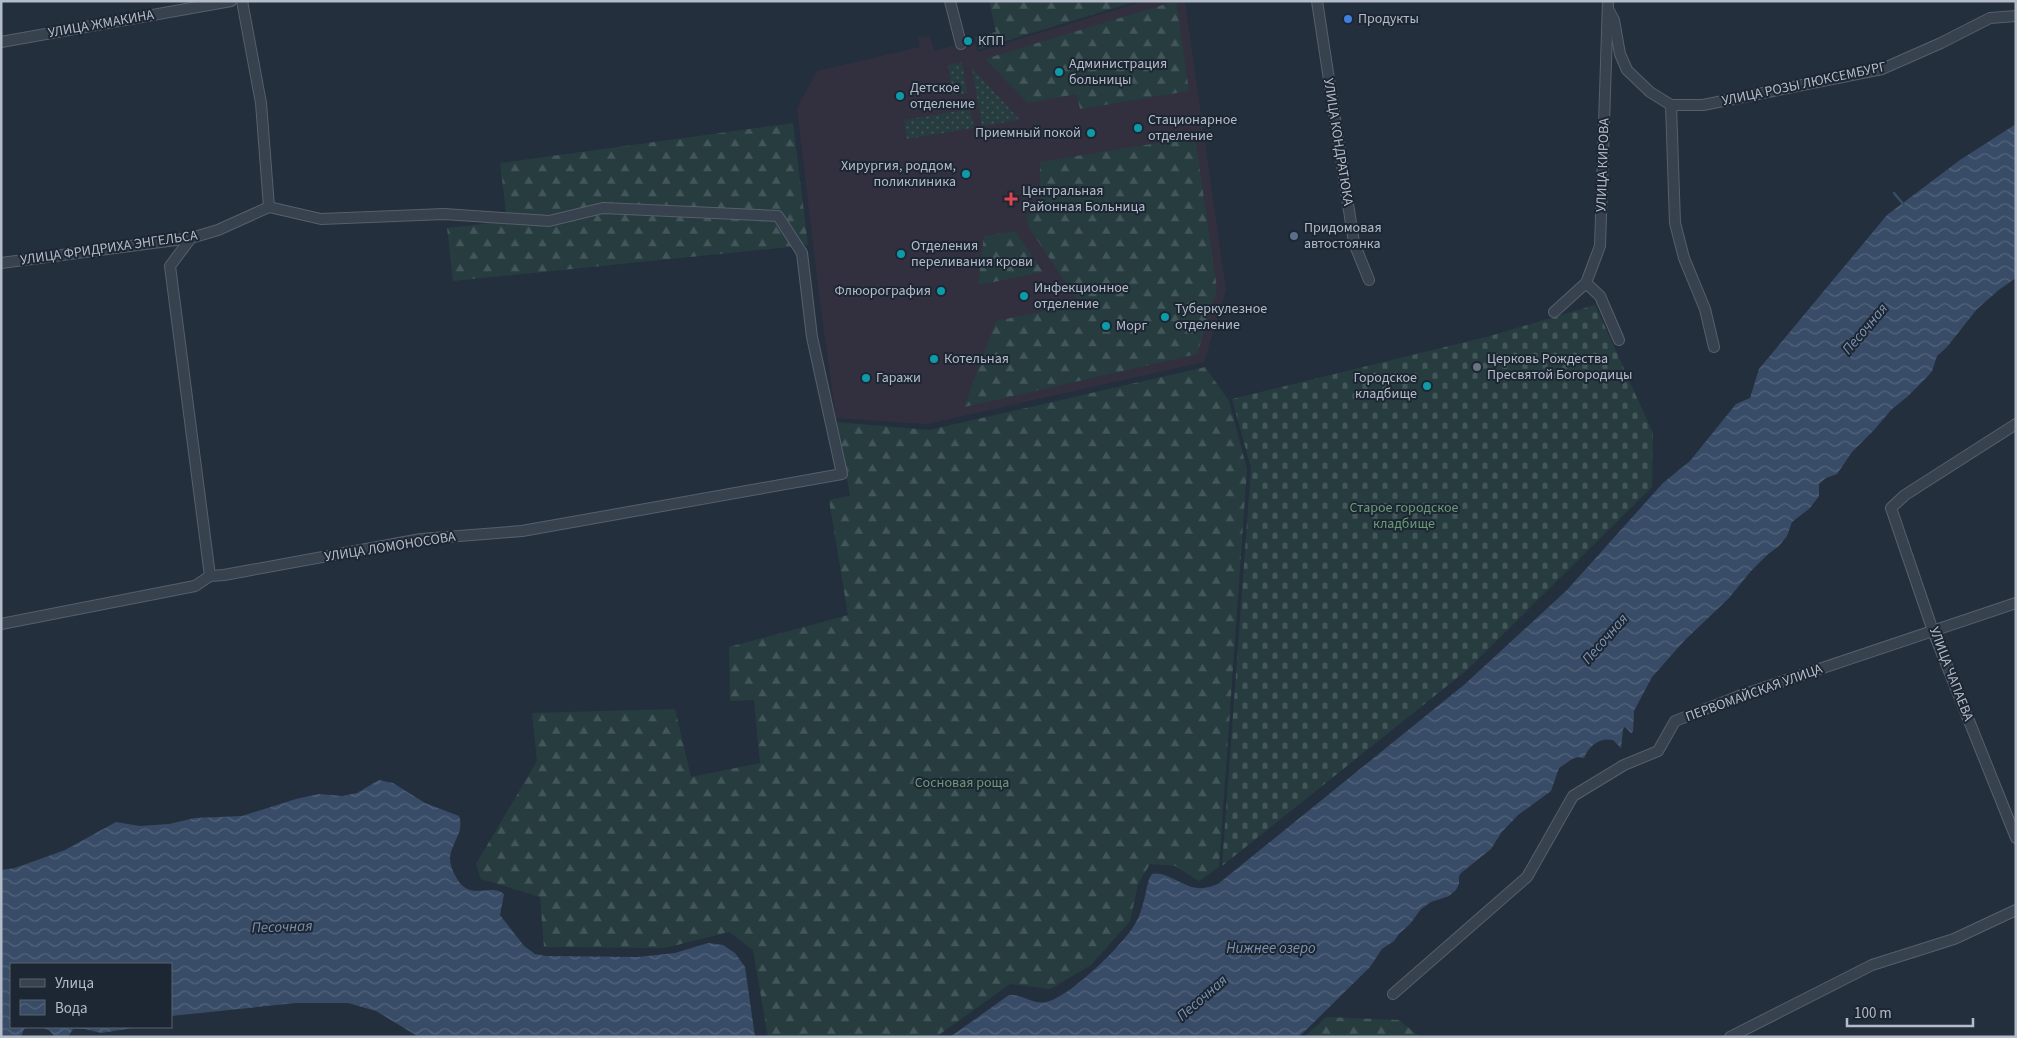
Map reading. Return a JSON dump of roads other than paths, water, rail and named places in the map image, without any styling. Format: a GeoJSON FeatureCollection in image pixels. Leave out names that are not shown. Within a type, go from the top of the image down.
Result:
{"type":"FeatureCollection","features":[{"type":"Feature","properties":{"kind":"street","name":"УЛИЦА ЖМАКИНА"},"geometry":{"type":"LineString","coordinates":[[1,42],[231,1]]}},
{"type":"Feature","properties":{"kind":"street"},"geometry":{"type":"LineString","coordinates":[[242,1],[261,103],[269,207]]}},
{"type":"Feature","properties":{"kind":"street"},"geometry":{"type":"LineString","coordinates":[[950,1],[961,44]]}},
{"type":"Feature","properties":{"kind":"street","name":"УЛИЦА КОНДРАТЮКА"},"geometry":{"type":"LineString","coordinates":[[1317,1],[1354,243],[1368,280]]}},
{"type":"Feature","properties":{"kind":"street"},"geometry":{"type":"LineString","coordinates":[[1608,4],[1614,20],[1622,62],[1627,70],[1650,92],[1671,105],[1675,223],[1684,258],[1705,309],[1714,347]]}},
{"type":"Feature","properties":{"kind":"street","name":"УЛИЦА КИРОВА"},"geometry":{"type":"LineString","coordinates":[[1554,312],[1586,283],[1600,246],[1608,4]]}},
{"type":"Feature","properties":{"kind":"street","name":"УЛИЦА РОЗЫ ЛЮКСЕМБУРГ"},"geometry":{"type":"LineString","coordinates":[[1671,105],[1703,105],[1882,70],[1990,18],[2016,16]]}},
{"type":"Feature","properties":{"kind":"street","name":"УЛИЦА ФРИДРИХА ЭНГЕЛЬСА"},"geometry":{"type":"LineString","coordinates":[[1,263],[191,238],[218,230],[269,207]]}},
{"type":"Feature","properties":{"kind":"street","name":"УЛИЦА ЛОМОНОСОВА"},"geometry":{"type":"LineString","coordinates":[[1,624],[195,586],[210,576],[422,539],[522,531],[842,474],[812,337],[802,252],[778,216],[603,208],[549,220],[444,214],[321,219],[269,207]]}},
{"type":"Feature","properties":{"kind":"street"},"geometry":{"type":"LineString","coordinates":[[191,238],[170,266],[210,576]]}},
{"type":"Feature","properties":{"kind":"street"},"geometry":{"type":"LineString","coordinates":[[1586,283],[1600,296],[1619,340]]}},
{"type":"Feature","properties":{"kind":"street","name":"УЛИЦА ЧАПАЕВА"},"geometry":{"type":"LineString","coordinates":[[2016,424],[1905,495],[1891,508],[1934,631],[2016,838]]}},
{"type":"Feature","properties":{"kind":"street","name":"ПЕРВОМАЙСКАЯ УЛИЦА"},"geometry":{"type":"LineString","coordinates":[[1393,994],[1527,877],[1573,796],[1624,765],[1658,751],[1675,721],[1739,696],[2016,604]]}},
{"type":"Feature","properties":{"kind":"street"},"geometry":{"type":"LineString","coordinates":[[1730,1037],[1872,965],[1954,939],[2016,910]]}},
{"type":"Feature","properties":{"kind":"water","name":"Нижнее озеро"},"geometry":{"type":"Polygon","coordinates":[[[2016,124],[2016,278],[1977,309],[1947,347],[1937,356],[1932,371],[1928,376],[1892,409],[1852,452],[1837,474],[1826,478],[1819,484],[1819,496],[1810,508],[1792,522],[1787,536],[1779,546],[1751,571],[1729,598],[1684,641],[1652,677],[1634,711],[1633,732],[1631,733],[1625,727],[1623,729],[1621,748],[1613,740],[1599,741],[1592,746],[1584,758],[1572,759],[1559,768],[1551,791],[1518,815],[1501,833],[1491,849],[1461,873],[1456,890],[1449,896],[1431,902],[1421,909],[1394,941],[1382,949],[1370,967],[1298,1037],[950,1037],[1009,995],[1041,1003],[1056,998],[1068,991],[1095,969],[1129,933],[1140,914],[1152,874],[1163,874],[1186,885],[1198,888],[1206,888],[1218,884],[1465,684],[1567,590],[1663,483],[1690,461],[1736,404],[1750,398],[1759,369],[1887,215],[1960,160],[2016,124]]]}},
{"type":"Feature","properties":{"kind":"water","name":"Песочная"},"geometry":{"type":"Polygon","coordinates":[[[379,780],[393,783],[425,803],[459,816],[459,832],[450,858],[455,875],[461,885],[467,889],[473,891],[492,890],[504,894],[500,915],[524,946],[535,954],[546,956],[638,957],[675,953],[708,943],[723,945],[735,953],[745,967],[755,1037],[419,1037],[376,1011],[348,1003],[296,1003],[172,1016],[172,963],[10,963],[10,1028],[26,1028],[24,1029],[21,1037],[1,1037],[1,870],[15,868],[65,850],[116,822],[140,826],[169,824],[195,818],[242,816],[296,799],[319,794],[342,796],[357,793],[379,780]]]}},
{"type":"Feature","properties":{"kind":"water"},"geometry":{"type":"Polygon","coordinates":[[[43,1028],[133,1028],[101,1033],[85,1029],[73,1029],[68,1037],[55,1037],[49,1030],[43,1028]]]}},
{"type":"Feature","properties":{"kind":"waterway"},"geometry":{"type":"LineString","coordinates":[[1894,193],[1904,205]]}},
{"type":"Feature","properties":{"kind":"place","name":"Продукты"},"geometry":{"type":"Point","coordinates":[1348,19]}},
{"type":"Feature","properties":{"kind":"place","name":"КПП"},"geometry":{"type":"Point","coordinates":[968,41]}},
{"type":"Feature","properties":{"kind":"place","name":"Администрация больницы"},"geometry":{"type":"Point","coordinates":[1059,72]}},
{"type":"Feature","properties":{"kind":"place","name":"Детское отделение"},"geometry":{"type":"Point","coordinates":[900,96]}},
{"type":"Feature","properties":{"kind":"place","name":"Стационарное отделение"},"geometry":{"type":"Point","coordinates":[1138,128]}},
{"type":"Feature","properties":{"kind":"place","name":"Приемный покой"},"geometry":{"type":"Point","coordinates":[1091,133]}},
{"type":"Feature","properties":{"kind":"place","name":"Хирургия, роддом, поликлиника"},"geometry":{"type":"Point","coordinates":[966,174]}},
{"type":"Feature","properties":{"kind":"place","name":"Центральная Районная Больница"},"geometry":{"type":"Point","coordinates":[1011,199]}},
{"type":"Feature","properties":{"kind":"place","name":"Придомовая автостоянка"},"geometry":{"type":"Point","coordinates":[1294,236]}},
{"type":"Feature","properties":{"kind":"place","name":"Отделения переливания крови"},"geometry":{"type":"Point","coordinates":[901,254]}},
{"type":"Feature","properties":{"kind":"place","name":"Флюорография"},"geometry":{"type":"Point","coordinates":[941,291]}},
{"type":"Feature","properties":{"kind":"place","name":"Инфекционное отделение"},"geometry":{"type":"Point","coordinates":[1024,296]}},
{"type":"Feature","properties":{"kind":"place","name":"Туберкулезное отделение"},"geometry":{"type":"Point","coordinates":[1165,317]}},
{"type":"Feature","properties":{"kind":"place","name":"Морг"},"geometry":{"type":"Point","coordinates":[1106,326]}},
{"type":"Feature","properties":{"kind":"place","name":"Котельная"},"geometry":{"type":"Point","coordinates":[934,359]}},
{"type":"Feature","properties":{"kind":"place","name":"Церковь Рождества Пресвятой Богородицы"},"geometry":{"type":"Point","coordinates":[1477,367]}},
{"type":"Feature","properties":{"kind":"place","name":"Гаражи"},"geometry":{"type":"Point","coordinates":[866,378]}},
{"type":"Feature","properties":{"kind":"place","name":"Городское кладбище"},"geometry":{"type":"Point","coordinates":[1427,386]}},
{"type":"Feature","properties":{"kind":"park label","name":"Старое городское кладбище"},"geometry":{"type":"Point","coordinates":[1404,516]}},
{"type":"Feature","properties":{"kind":"park label","name":"Сосновая роща"},"geometry":{"type":"Point","coordinates":[962,783]}}]}
